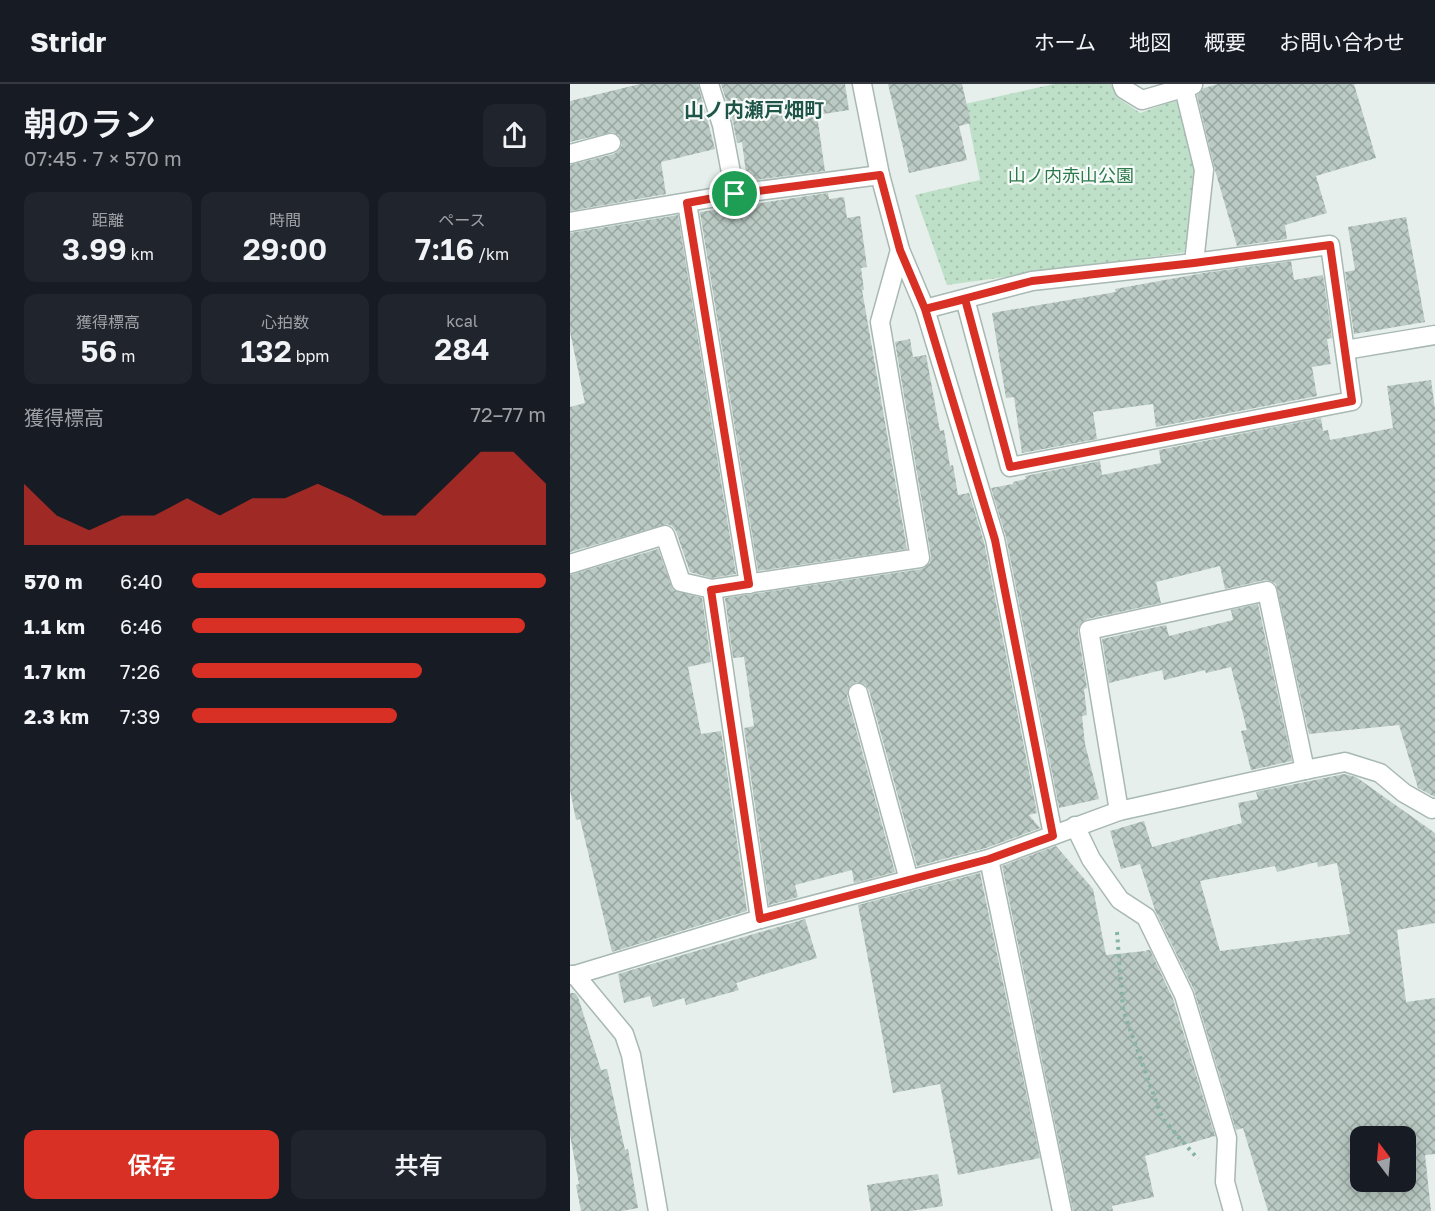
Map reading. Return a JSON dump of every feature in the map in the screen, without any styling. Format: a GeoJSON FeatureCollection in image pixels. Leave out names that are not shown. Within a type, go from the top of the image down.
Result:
{"type":"FeatureCollection","features":[{"type":"Feature","properties":{"kind":"street"},"geometry":{"type":"LineString","coordinates":[[709,84],[722,125],[735,194]]}},
{"type":"Feature","properties":{"kind":"street"},"geometry":{"type":"LineString","coordinates":[[862,84],[880,175],[900,250],[925,309],[995,540],[1053,836]]}},
{"type":"Feature","properties":{"kind":"street"},"geometry":{"type":"LineString","coordinates":[[1122,84],[1124,88],[1142,100],[1189,86],[1204,170],[1194,263]]}},
{"type":"Feature","properties":{"kind":"street"},"geometry":{"type":"LineString","coordinates":[[570,154],[611,143]]}},
{"type":"Feature","properties":{"kind":"street"},"geometry":{"type":"LineString","coordinates":[[570,222],[735,194],[880,175]]}},
{"type":"Feature","properties":{"kind":"street"},"geometry":{"type":"LineString","coordinates":[[687,203],[749,584]]}},
{"type":"Feature","properties":{"kind":"street"},"geometry":{"type":"LineString","coordinates":[[925,309],[959,300],[1032,281],[1330,245],[1352,401],[1010,467],[959,300]]}},
{"type":"Feature","properties":{"kind":"street"},"geometry":{"type":"LineString","coordinates":[[570,564],[664,535],[681,582],[711,590],[920,558],[880,322],[900,250]]}},
{"type":"Feature","properties":{"kind":"street"},"geometry":{"type":"LineString","coordinates":[[1345,350],[1435,335]]}},
{"type":"Feature","properties":{"kind":"street"},"geometry":{"type":"LineString","coordinates":[[711,590],[760,919]]}},
{"type":"Feature","properties":{"kind":"street"},"geometry":{"type":"LineString","coordinates":[[1119,811],[1089,630],[1267,591],[1305,770]]}},
{"type":"Feature","properties":{"kind":"street"},"geometry":{"type":"LineString","coordinates":[[858,693],[909,880]]}},
{"type":"Feature","properties":{"kind":"street"},"geometry":{"type":"LineString","coordinates":[[658,1211],[631,1055],[624,1034],[573,975],[760,919],[989,859],[1119,811],[1345,762],[1380,773],[1404,793],[1432,809],[1435,808]]}},
{"type":"Feature","properties":{"kind":"street"},"geometry":{"type":"LineString","coordinates":[[1075,826],[1091,859],[1120,900],[1146,917],[1184,995],[1227,1138],[1225,1182],[1233,1211]]}},
{"type":"Feature","properties":{"kind":"street"},"geometry":{"type":"LineString","coordinates":[[989,859],[1062,1211]]}},
{"type":"Feature","properties":{"kind":"path"},"geometry":{"type":"LineString","coordinates":[[1120,900],[1116,920],[1123,1010],[1162,1118],[1211,1174],[1225,1182]]}},
{"type":"Feature","properties":{"kind":"green space","name":"山ノ内赤山公園"},"geometry":{"type":"Polygon","coordinates":[[[1054,84],[1111,84],[1117,97],[1140,113],[1176,100],[1197,168],[1187,252],[947,285],[915,195],[980,180],[965,104],[1054,84]]]}},
{"type":"Feature","properties":{"kind":"building"},"geometry":{"type":"Polygon","coordinates":[[[640,84],[698,84],[715,149],[661,162],[666,194],[570,211],[570,165],[614,154],[622,145],[619,136],[613,132],[570,142],[570,101],[640,84]]]}},
{"type":"Feature","properties":{"kind":"building"},"geometry":{"type":"Polygon","coordinates":[[[721,84],[845,84],[849,110],[817,115],[825,171],[747,181],[742,142],[737,143],[721,84]]]}},
{"type":"Feature","properties":{"kind":"building"},"geometry":{"type":"Polygon","coordinates":[[[888,84],[962,84],[971,123],[959,126],[967,160],[909,173],[888,84]]]}},
{"type":"Feature","properties":{"kind":"building"},"geometry":{"type":"Polygon","coordinates":[[[1218,84],[1354,84],[1376,158],[1316,176],[1327,213],[1285,225],[1287,239],[1237,246],[1215,170],[1197,95],[1204,88],[1218,84]]]}},
{"type":"Feature","properties":{"kind":"building"},"geometry":{"type":"Polygon","coordinates":[[[828,193],[829,199],[844,197],[847,218],[860,216],[867,267],[861,268],[864,290],[862,290],[907,549],[758,571],[700,212],[828,193]]]}},
{"type":"Feature","properties":{"kind":"building"},"geometry":{"type":"Polygon","coordinates":[[[678,215],[736,574],[712,578],[690,572],[676,531],[667,524],[570,552],[570,407],[585,403],[570,332],[570,233],[678,215]]]}},
{"type":"Feature","properties":{"kind":"building"},"geometry":{"type":"Polygon","coordinates":[[[1406,217],[1425,322],[1354,334],[1345,272],[1355,270],[1348,227],[1406,217]]]}},
{"type":"Feature","properties":{"kind":"building"},"geometry":{"type":"Polygon","coordinates":[[[1291,261],[1294,280],[1323,275],[1332,338],[1327,339],[1331,364],[1312,367],[1317,396],[1156,427],[1153,404],[1093,412],[1097,439],[1022,453],[1014,397],[1006,398],[992,313],[1116,292],[1115,289],[1204,273],[1291,261]]]}},
{"type":"Feature","properties":{"kind":"building"},"geometry":{"type":"Polygon","coordinates":[[[910,339],[913,357],[926,355],[940,431],[944,430],[958,495],[969,493],[984,542],[1037,813],[1029,815],[1040,828],[986,848],[917,866],[869,690],[865,685],[856,682],[850,686],[847,696],[895,872],[854,883],[852,870],[795,885],[798,897],[769,905],[744,728],[754,726],[744,657],[733,658],[725,598],[922,569],[930,563],[931,556],[895,342],[910,339]]]}},
{"type":"Feature","properties":{"kind":"building"},"geometry":{"type":"Polygon","coordinates":[[[1431,380],[1435,409],[1435,797],[1418,788],[1399,725],[1309,734],[1276,584],[1265,580],[1225,589],[1220,566],[1156,582],[1161,603],[1087,619],[1079,626],[1087,688],[1084,689],[1087,715],[1082,716],[1085,744],[1099,799],[1059,808],[1006,537],[991,488],[1013,484],[1013,482],[1026,479],[1025,476],[1100,461],[1102,475],[1161,463],[1159,450],[1321,418],[1323,431],[1328,430],[1330,440],[1393,428],[1387,386],[1431,380]]]}},
{"type":"Feature","properties":{"kind":"building"},"geometry":{"type":"Polygon","coordinates":[[[658,549],[673,590],[702,598],[711,662],[688,667],[701,734],[721,731],[747,911],[612,952],[580,819],[576,820],[570,790],[570,575],[658,549]]]}},
{"type":"Feature","properties":{"kind":"building"},"geometry":{"type":"Polygon","coordinates":[[[1258,604],[1292,761],[1251,770],[1241,731],[1247,730],[1231,667],[1206,673],[1205,670],[1164,680],[1162,670],[1109,683],[1102,639],[1166,625],[1169,636],[1233,620],[1231,610],[1258,604]]]}},
{"type":"Feature","properties":{"kind":"building"},"geometry":{"type":"Polygon","coordinates":[[[1344,774],[1356,777],[1435,833],[1435,923],[1397,930],[1406,1002],[1435,998],[1435,1154],[1425,1155],[1431,1211],[1268,1211],[1243,1128],[1236,1130],[1194,990],[1155,910],[1140,864],[1121,869],[1110,831],[1144,821],[1152,847],[1242,823],[1238,803],[1258,799],[1256,792],[1344,774]],[[1317,862],[1277,872],[1275,866],[1200,881],[1220,951],[1350,934],[1337,863],[1318,867],[1317,862]]]}},
{"type":"Feature","properties":{"kind":"building"},"geometry":{"type":"Polygon","coordinates":[[[1056,846],[1093,889],[1106,955],[1150,950],[1173,999],[1215,1136],[1145,1156],[1154,1197],[1112,1206],[1113,1211],[1073,1211],[1002,866],[1056,846]]]}},
{"type":"Feature","properties":{"kind":"building"},"geometry":{"type":"Polygon","coordinates":[[[980,873],[1040,1158],[958,1175],[940,1084],[893,1093],[858,905],[980,873]]]}},
{"type":"Feature","properties":{"kind":"building"},"geometry":{"type":"Polygon","coordinates":[[[805,919],[817,958],[736,983],[739,990],[686,1005],[684,998],[653,1007],[650,996],[624,1003],[618,974],[805,919]]]}},
{"type":"Feature","properties":{"kind":"building"},"geometry":{"type":"Polygon","coordinates":[[[570,993],[575,993],[578,997],[601,1070],[607,1069],[625,1150],[628,1149],[638,1208],[622,1211],[581,1211],[576,1185],[579,1184],[570,1135],[570,993]]]}},
{"type":"Feature","properties":{"kind":"building"},"geometry":{"type":"Polygon","coordinates":[[[938,1174],[943,1206],[911,1211],[871,1211],[867,1185],[938,1174]]]}},
{"type":"Feature","properties":{"kind":"district","name":"山ノ内瀬戸畑町"},"geometry":{"type":"Point","coordinates":[754,110]}},
{"type":"Feature","properties":{"kind":"route"},"geometry":{"type":"LineString","coordinates":[[735,194],[687,203],[749,584],[711,590],[760,919],[989,859],[1053,836],[995,540],[925,309],[965,299],[1010,467],[1352,401],[1330,245],[1032,281],[925,309],[900,250],[880,175],[735,194]]}}]}
